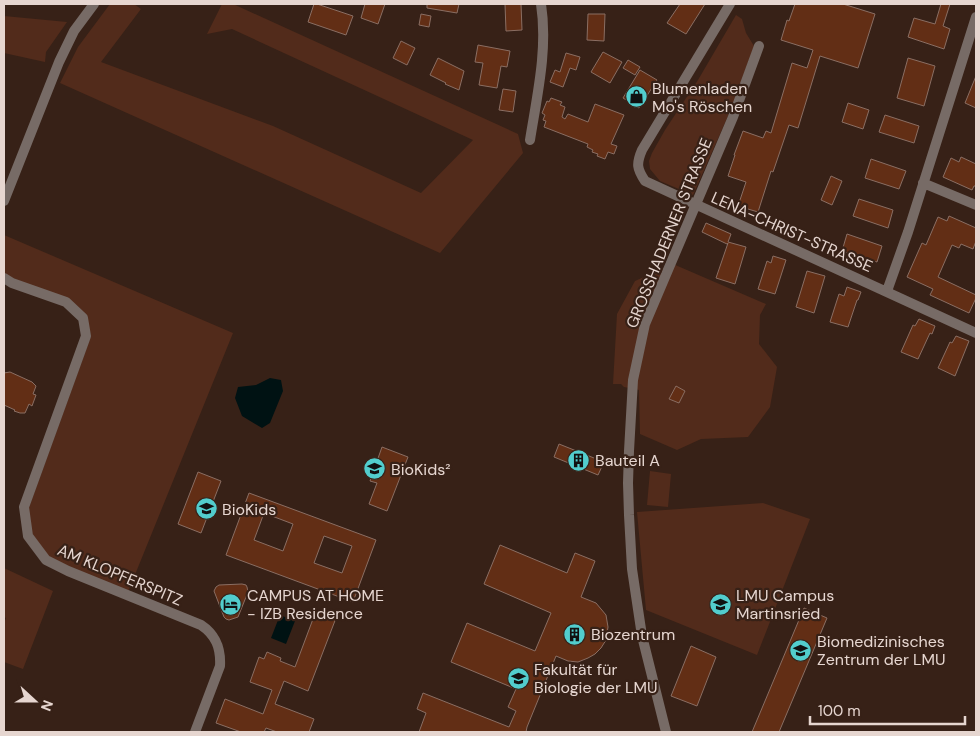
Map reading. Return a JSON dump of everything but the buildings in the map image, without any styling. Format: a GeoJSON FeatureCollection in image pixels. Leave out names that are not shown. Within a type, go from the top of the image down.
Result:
{"type":"FeatureCollection","features":[{"type":"Feature","properties":{"kind":"street"},"geometry":{"type":"LineString","coordinates":[[4,201],[58,62],[74,31],[94,4]]}},
{"type":"Feature","properties":{"kind":"street"},"geometry":{"type":"LineString","coordinates":[[530,140],[541,68],[543,39],[542,4]]}},
{"type":"Feature","properties":{"kind":"street","name":"LENA-CHRIST-STRASSE"},"geometry":{"type":"LineString","coordinates":[[730,4],[646,140],[637,161],[639,172],[646,181],[695,205],[976,333]]}},
{"type":"Feature","properties":{"kind":"street"},"geometry":{"type":"LineString","coordinates":[[887,291],[908,232],[976,17]]}},
{"type":"Feature","properties":{"kind":"street","name":"GROSSHADERNER STRASSE"},"geometry":{"type":"LineString","coordinates":[[666,732],[642,636],[632,569],[629,515],[629,451],[633,380],[645,324],[733,117],[759,46]]}},
{"type":"Feature","properties":{"kind":"street"},"geometry":{"type":"LineString","coordinates":[[923,184],[976,205]]}},
{"type":"Feature","properties":{"kind":"street","name":"AM KLOPFERSPITZ"},"geometry":{"type":"LineString","coordinates":[[4,278],[12,283],[66,302],[83,318],[86,336],[24,507],[28,536],[46,560],[209,630],[219,647],[221,656],[220,666],[195,732]]}},
{"type":"Feature","properties":{"kind":"shaded area"},"geometry":{"type":"Polygon","coordinates":[[[110,4],[134,4],[141,9],[101,62],[273,126],[421,193],[473,140],[232,29],[207,34],[222,4],[233,4],[518,134],[523,153],[440,253],[60,83],[78,47],[110,4]]]}},
{"type":"Feature","properties":{"kind":"shaded area"},"geometry":{"type":"Polygon","coordinates":[[[736,15],[742,19],[746,33],[754,46],[732,107],[693,195],[660,181],[650,169],[649,161],[665,130],[698,80],[736,15]]]}},
{"type":"Feature","properties":{"kind":"shaded area"},"geometry":{"type":"Polygon","coordinates":[[[4,16],[67,22],[46,52],[45,62],[4,53],[4,16]]]}},
{"type":"Feature","properties":{"kind":"shaded area"},"geometry":{"type":"Polygon","coordinates":[[[4,235],[233,333],[128,592],[48,557],[31,534],[28,510],[91,336],[86,316],[4,275],[4,235]]]}},
{"type":"Feature","properties":{"kind":"shaded area"},"geometry":{"type":"Polygon","coordinates":[[[673,264],[766,304],[760,315],[759,344],[777,367],[770,407],[748,437],[701,439],[677,450],[640,434],[639,390],[624,387],[621,384],[613,384],[617,314],[635,281],[673,264]]]}},
{"type":"Feature","properties":{"kind":"shaded area"},"geometry":{"type":"Polygon","coordinates":[[[270,378],[281,380],[283,391],[270,423],[262,428],[242,416],[235,398],[238,387],[256,385],[270,378]]]}},
{"type":"Feature","properties":{"kind":"shaded area"},"geometry":{"type":"Polygon","coordinates":[[[650,471],[671,474],[668,507],[647,505],[650,471]]]}},
{"type":"Feature","properties":{"kind":"shaded area"},"geometry":{"type":"Polygon","coordinates":[[[763,503],[810,519],[757,655],[646,610],[637,512],[763,503]]]}},
{"type":"Feature","properties":{"kind":"shaded area"},"geometry":{"type":"Polygon","coordinates":[[[4,568],[53,591],[23,669],[4,662],[4,623],[6,618],[4,617],[4,568]]]}},
{"type":"Feature","properties":{"kind":"shaded area"},"geometry":{"type":"Polygon","coordinates":[[[280,615],[295,621],[286,644],[271,638],[280,615]]]}},
{"type":"Feature","properties":{"kind":"place","name":"Blumenladen Mo's Röschen"},"geometry":{"type":"Point","coordinates":[636,97]}},
{"type":"Feature","properties":{"kind":"place","name":"Bauteil A"},"geometry":{"type":"Point","coordinates":[579,460]}},
{"type":"Feature","properties":{"kind":"place","name":"BioKids²"},"geometry":{"type":"Point","coordinates":[375,469]}},
{"type":"Feature","properties":{"kind":"place","name":"BioKids"},"geometry":{"type":"Point","coordinates":[206,509]}},
{"type":"Feature","properties":{"kind":"place","name":"CAMPUS AT HOME - IZB Residence"},"geometry":{"type":"Point","coordinates":[231,604]}},
{"type":"Feature","properties":{"kind":"place","name":"LMU Campus Martinsried"},"geometry":{"type":"Point","coordinates":[720,604]}},
{"type":"Feature","properties":{"kind":"place","name":"Biozentrum"},"geometry":{"type":"Point","coordinates":[575,634]}},
{"type":"Feature","properties":{"kind":"place","name":"Biomedizinisches Zentrum der LMU"},"geometry":{"type":"Point","coordinates":[801,650]}},
{"type":"Feature","properties":{"kind":"place","name":"Fakultät für Biologie der LMU"},"geometry":{"type":"Point","coordinates":[518,678]}}]}
